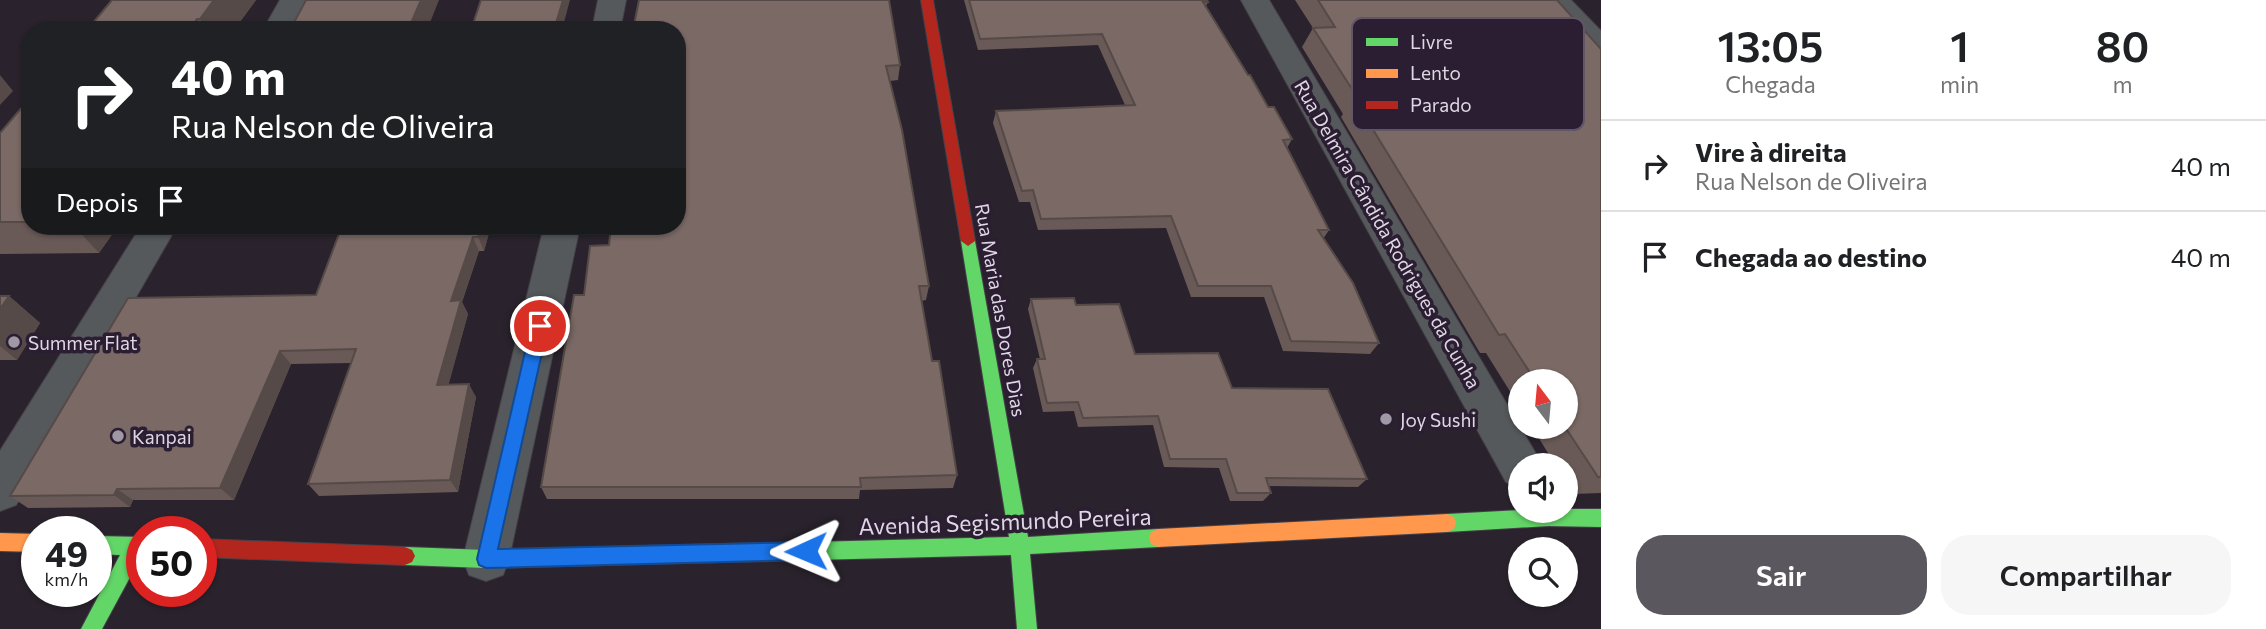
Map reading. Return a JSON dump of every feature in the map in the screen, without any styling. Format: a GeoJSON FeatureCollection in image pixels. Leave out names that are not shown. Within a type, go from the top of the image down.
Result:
{"type":"FeatureCollection","features":[{"type":"Feature","properties":{"kind":"main road","name":"Rua Maria das Dores Dias"},"geometry":{"type":"LineString","coordinates":[[927,0],[1020,546],[1027,629]]}},
{"type":"Feature","properties":{"kind":"main road","name":"Avenida Segismundo Pereira"},"geometry":{"type":"LineString","coordinates":[[217,549],[486,559],[1020,546],[1508,516]]}},
{"type":"Feature","properties":{"kind":"main road","name":"Avenida Segismundo Pereira"},"geometry":{"type":"LineString","coordinates":[[1578,516],[1601,518]]}},
{"type":"Feature","properties":{"kind":"main road"},"geometry":{"type":"LineString","coordinates":[[0,542],[21,543]]}},
{"type":"Feature","properties":{"kind":"main road"},"geometry":{"type":"LineString","coordinates":[[92,629],[126,568]]}},
{"type":"Feature","properties":{"kind":"street"},"geometry":{"type":"LineString","coordinates":[[281,21],[294,0]]}},
{"type":"Feature","properties":{"kind":"street"},"geometry":{"type":"LineString","coordinates":[[608,21],[612,0]]}},
{"type":"Feature","properties":{"kind":"street","name":"Rua Delmira Cândida Rodrigues da Cunha"},"geometry":{"type":"LineString","coordinates":[[1255,0],[1512,453]]}},
{"type":"Feature","properties":{"kind":"street"},"geometry":{"type":"LineString","coordinates":[[1556,0],[1573,18]]}},
{"type":"Feature","properties":{"kind":"street"},"geometry":{"type":"LineString","coordinates":[[1584,30],[1601,48]]}},
{"type":"Feature","properties":{"kind":"street"},"geometry":{"type":"LineString","coordinates":[[0,491],[154,235]]}},
{"type":"Feature","properties":{"kind":"street"},"geometry":{"type":"LineString","coordinates":[[486,559],[560,235]]}},
{"type":"Feature","properties":{"kind":"building"},"geometry":{"type":"Polygon","coordinates":[[[112,0],[214,0],[196,21],[94,21],[112,0]]]}},
{"type":"Feature","properties":{"kind":"building"},"geometry":{"type":"Polygon","coordinates":[[[306,0],[421,0],[412,21],[295,21],[306,0]]]}},
{"type":"Feature","properties":{"kind":"building"},"geometry":{"type":"Polygon","coordinates":[[[481,0],[563,0],[557,21],[474,21],[481,0]]]}},
{"type":"Feature","properties":{"kind":"building"},"geometry":{"type":"Polygon","coordinates":[[[639,0],[889,0],[900,65],[886,66],[902,130],[929,286],[919,286],[932,361],[939,361],[957,475],[860,478],[861,487],[541,487],[574,295],[584,295],[590,246],[609,245],[610,235],[686,235],[686,21],[635,21],[639,0]]]}},
{"type":"Feature","properties":{"kind":"building"},"geometry":{"type":"Polygon","coordinates":[[[969,0],[1207,0],[1208,2],[1203,2],[1268,107],[1274,107],[1292,139],[1283,140],[1329,230],[1318,230],[1353,283],[1379,343],[1291,341],[1271,286],[1198,286],[1171,216],[1041,219],[1033,190],[1022,191],[996,111],[1135,105],[1102,34],[980,39],[969,0]]]}},
{"type":"Feature","properties":{"kind":"building"},"geometry":{"type":"Polygon","coordinates":[[[1318,0],[1557,0],[1573,18],[1352,18],[1352,89],[1313,28],[1335,27],[1318,0]]]}},
{"type":"Feature","properties":{"kind":"building"},"geometry":{"type":"Polygon","coordinates":[[[1584,30],[1601,49],[1601,477],[1598,477],[1573,439],[1578,439],[1578,369],[1528,369],[1505,334],[1499,335],[1373,130],[1584,130],[1584,30]]]}},
{"type":"Feature","properties":{"kind":"building"},"geometry":{"type":"Polygon","coordinates":[[[21,108],[21,222],[0,222],[0,133],[21,108]]]}},
{"type":"Feature","properties":{"kind":"building"},"geometry":{"type":"Polygon","coordinates":[[[339,235],[479,235],[473,237],[451,301],[461,300],[437,385],[469,384],[450,480],[308,484],[356,349],[280,351],[220,488],[117,489],[114,495],[10,496],[128,298],[316,295],[339,235]]]}},
{"type":"Feature","properties":{"kind":"building"},"geometry":{"type":"Polygon","coordinates":[[[0,296],[9,296],[0,309],[0,296]]]}},
{"type":"Feature","properties":{"kind":"building"},"geometry":{"type":"Polygon","coordinates":[[[1074,298],[1076,305],[1119,304],[1135,354],[1218,353],[1232,388],[1328,389],[1367,479],[1266,478],[1271,493],[1237,493],[1226,459],[1170,459],[1158,416],[1083,418],[1078,402],[1047,403],[1037,359],[1045,359],[1031,299],[1074,298]]]}},
{"type":"Feature","properties":{"kind":"traffic: fast"},"geometry":{"type":"LineString","coordinates":[[968,241],[1020,546],[1027,629]]}},
{"type":"Feature","properties":{"kind":"traffic: fast"},"geometry":{"type":"LineString","coordinates":[[1447,523],[1549,517],[1601,518]]}},
{"type":"Feature","properties":{"kind":"traffic: fast"},"geometry":{"type":"LineString","coordinates":[[405,556],[486,559],[1020,546],[1158,538]]}},
{"type":"Feature","properties":{"kind":"traffic: fast"},"geometry":{"type":"LineString","coordinates":[[112,545],[126,546]]}},
{"type":"Feature","properties":{"kind":"traffic: fast"},"geometry":{"type":"LineString","coordinates":[[91,629],[126,563]]}},
{"type":"Feature","properties":{"kind":"traffic: slow"},"geometry":{"type":"LineString","coordinates":[[1158,538],[1447,523]]}},
{"type":"Feature","properties":{"kind":"traffic: slow"},"geometry":{"type":"LineString","coordinates":[[0,542],[21,543]]}},
{"type":"Feature","properties":{"kind":"traffic: jam"},"geometry":{"type":"LineString","coordinates":[[927,0],[968,241]]}},
{"type":"Feature","properties":{"kind":"traffic: jam"},"geometry":{"type":"LineString","coordinates":[[217,549],[405,556]]}},
{"type":"Feature","properties":{"kind":"place","name":"Summer Flat"},"geometry":{"type":"Point","coordinates":[14,342]}},
{"type":"Feature","properties":{"kind":"place","name":"Joy Sushi"},"geometry":{"type":"Point","coordinates":[1386,419]}},
{"type":"Feature","properties":{"kind":"place","name":"Kanpai"},"geometry":{"type":"Point","coordinates":[118,436]}},
{"type":"Feature","properties":{"kind":"route"},"geometry":{"type":"LineString","coordinates":[[540,326],[486,559],[806,551]]}}]}
